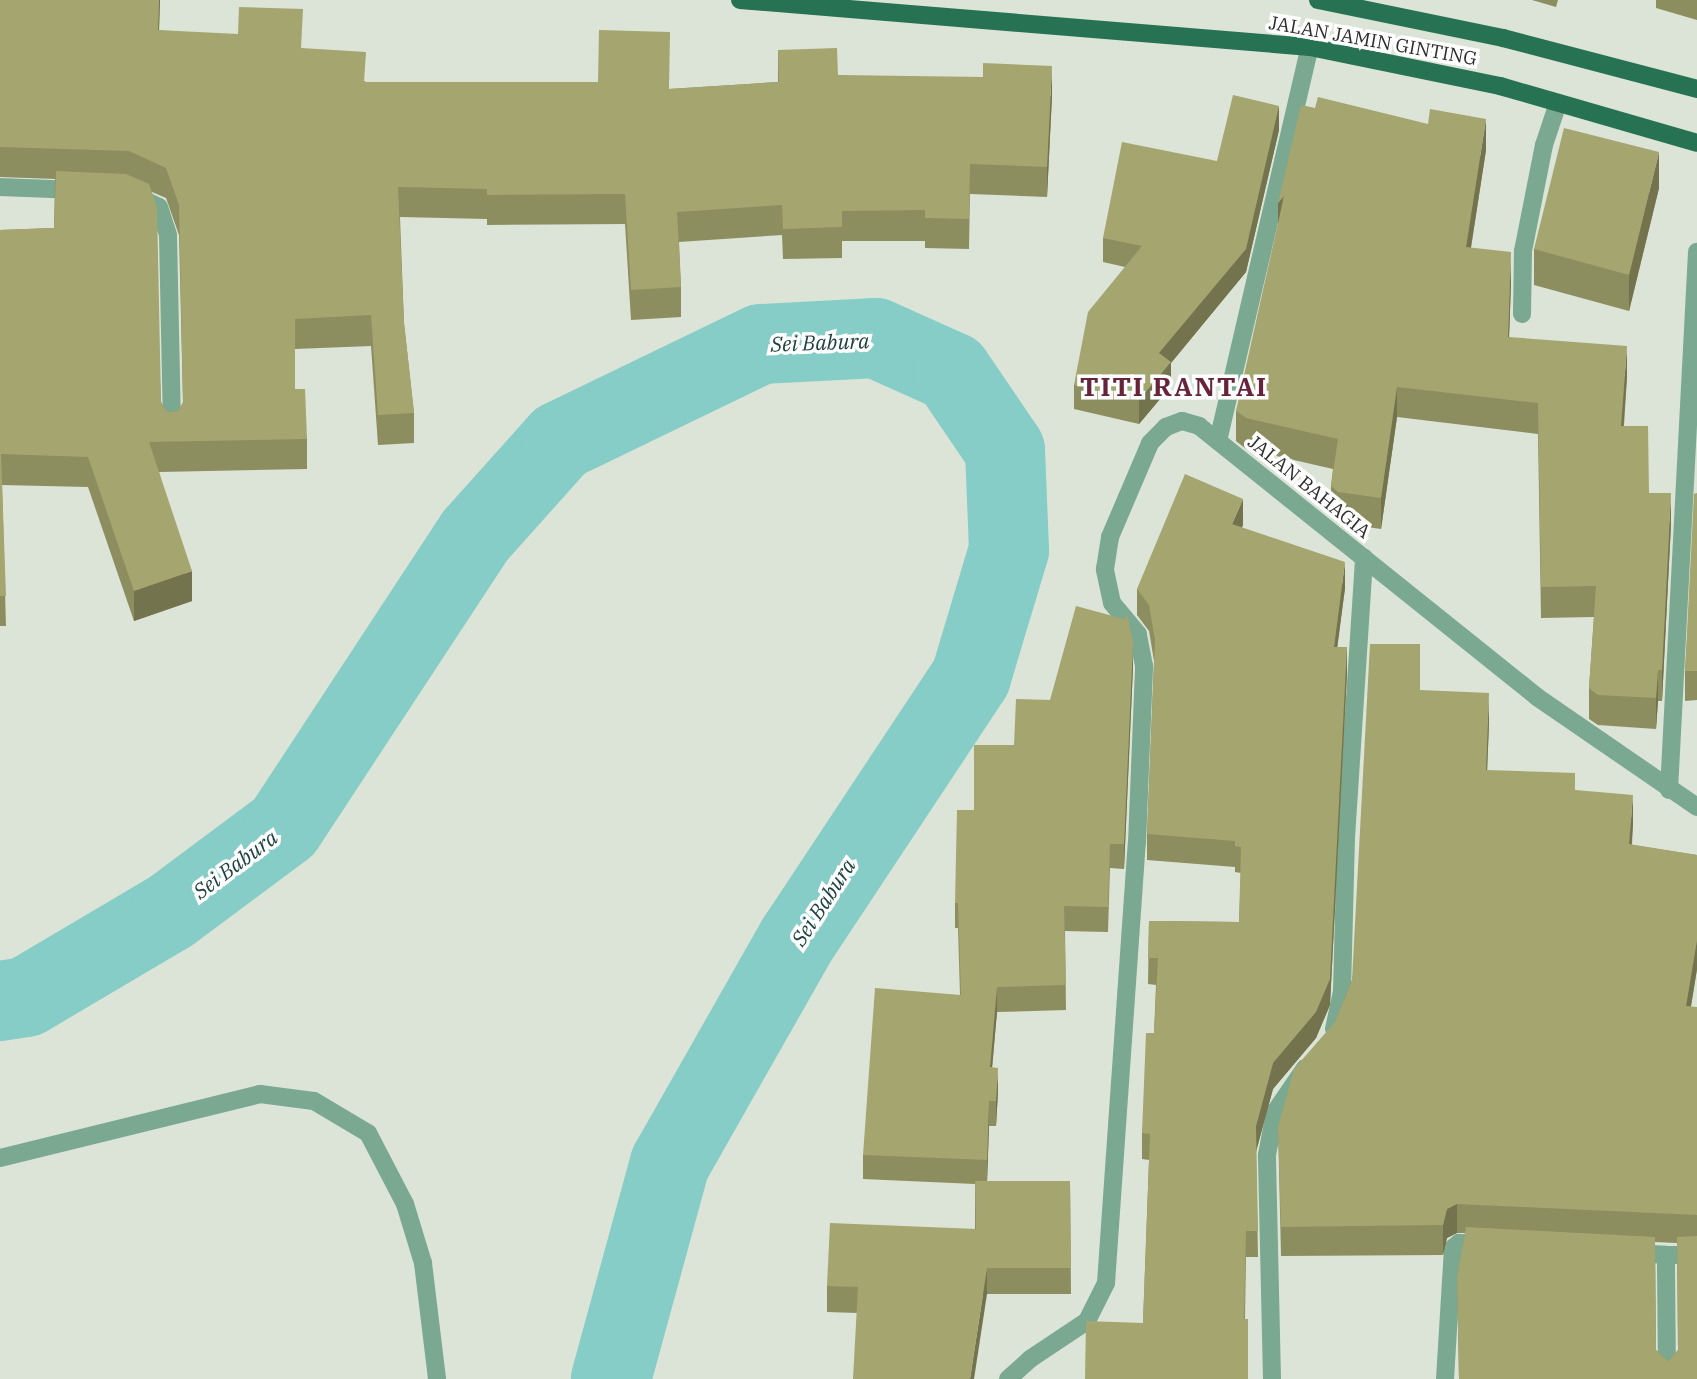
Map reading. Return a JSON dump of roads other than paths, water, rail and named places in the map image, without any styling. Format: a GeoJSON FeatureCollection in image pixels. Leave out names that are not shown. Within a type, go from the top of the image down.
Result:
{"type":"FeatureCollection","features":[{"type":"Feature","properties":{"kind":"main road","name":"JALAN JAMIN GINTING"},"geometry":{"type":"LineString","coordinates":[[740,0],[1310,47],[1500,86],[1697,143]]}},
{"type":"Feature","properties":{"kind":"main road","name":"JALAN JAMIN GINTING"},"geometry":{"type":"LineString","coordinates":[[1318,0],[1503,38],[1697,89]]}},
{"type":"Feature","properties":{"kind":"street","name":"JALAN BAHAGIA"},"geometry":{"type":"LineString","coordinates":[[1310,47],[1218,441],[1537,697],[1697,807]]}},
{"type":"Feature","properties":{"kind":"street"},"geometry":{"type":"LineString","coordinates":[[1522,314],[1521,262],[1544,145],[1558,103]]}},
{"type":"Feature","properties":{"kind":"street"},"geometry":{"type":"LineString","coordinates":[[0,187],[92,191]]}},
{"type":"Feature","properties":{"kind":"street"},"geometry":{"type":"LineString","coordinates":[[117,192],[148,199],[166,221],[172,432]]}},
{"type":"Feature","properties":{"kind":"street"},"geometry":{"type":"LineString","coordinates":[[1669,790],[1697,252]]}},
{"type":"Feature","properties":{"kind":"street"},"geometry":{"type":"LineString","coordinates":[[1008,1379],[1030,1359],[1087,1321],[1106,1283],[1137,843],[1144,666],[1138,634],[1112,603],[1106,580],[1107,552],[1150,443],[1158,434],[1182,421],[1199,426],[1218,441]]}},
{"type":"Feature","properties":{"kind":"street"},"geometry":{"type":"LineString","coordinates":[[1272,1379],[1267,1155],[1275,1112],[1284,1093],[1324,1047],[1341,1008],[1364,558]]}},
{"type":"Feature","properties":{"kind":"street"},"geometry":{"type":"LineString","coordinates":[[0,1158],[260,1094],[314,1101],[368,1133],[405,1204],[423,1264],[437,1379]]}},
{"type":"Feature","properties":{"kind":"street"},"geometry":{"type":"LineString","coordinates":[[1445,1379],[1453,1248],[1458,1243],[1500,1245]]}},
{"type":"Feature","properties":{"kind":"street"},"geometry":{"type":"LineString","coordinates":[[1611,1252],[1697,1255]]}},
{"type":"Feature","properties":{"kind":"street"},"geometry":{"type":"LineString","coordinates":[[1666,1255],[1667,1379]]}},
{"type":"Feature","properties":{"kind":"waterway","name":"Sei Babura"},"geometry":{"type":"LineString","coordinates":[[0,1001],[26,997],[170,912],[284,827],[476,535],[560,441],[761,344],[876,338],[952,372],[1005,450],[1009,550],[971,677],[798,938],[670,1163],[611,1379]]}},
{"type":"Feature","properties":{"kind":"district","name":"TITI RANTAI"},"geometry":{"type":"Point","coordinates":[1174,387]}}]}
